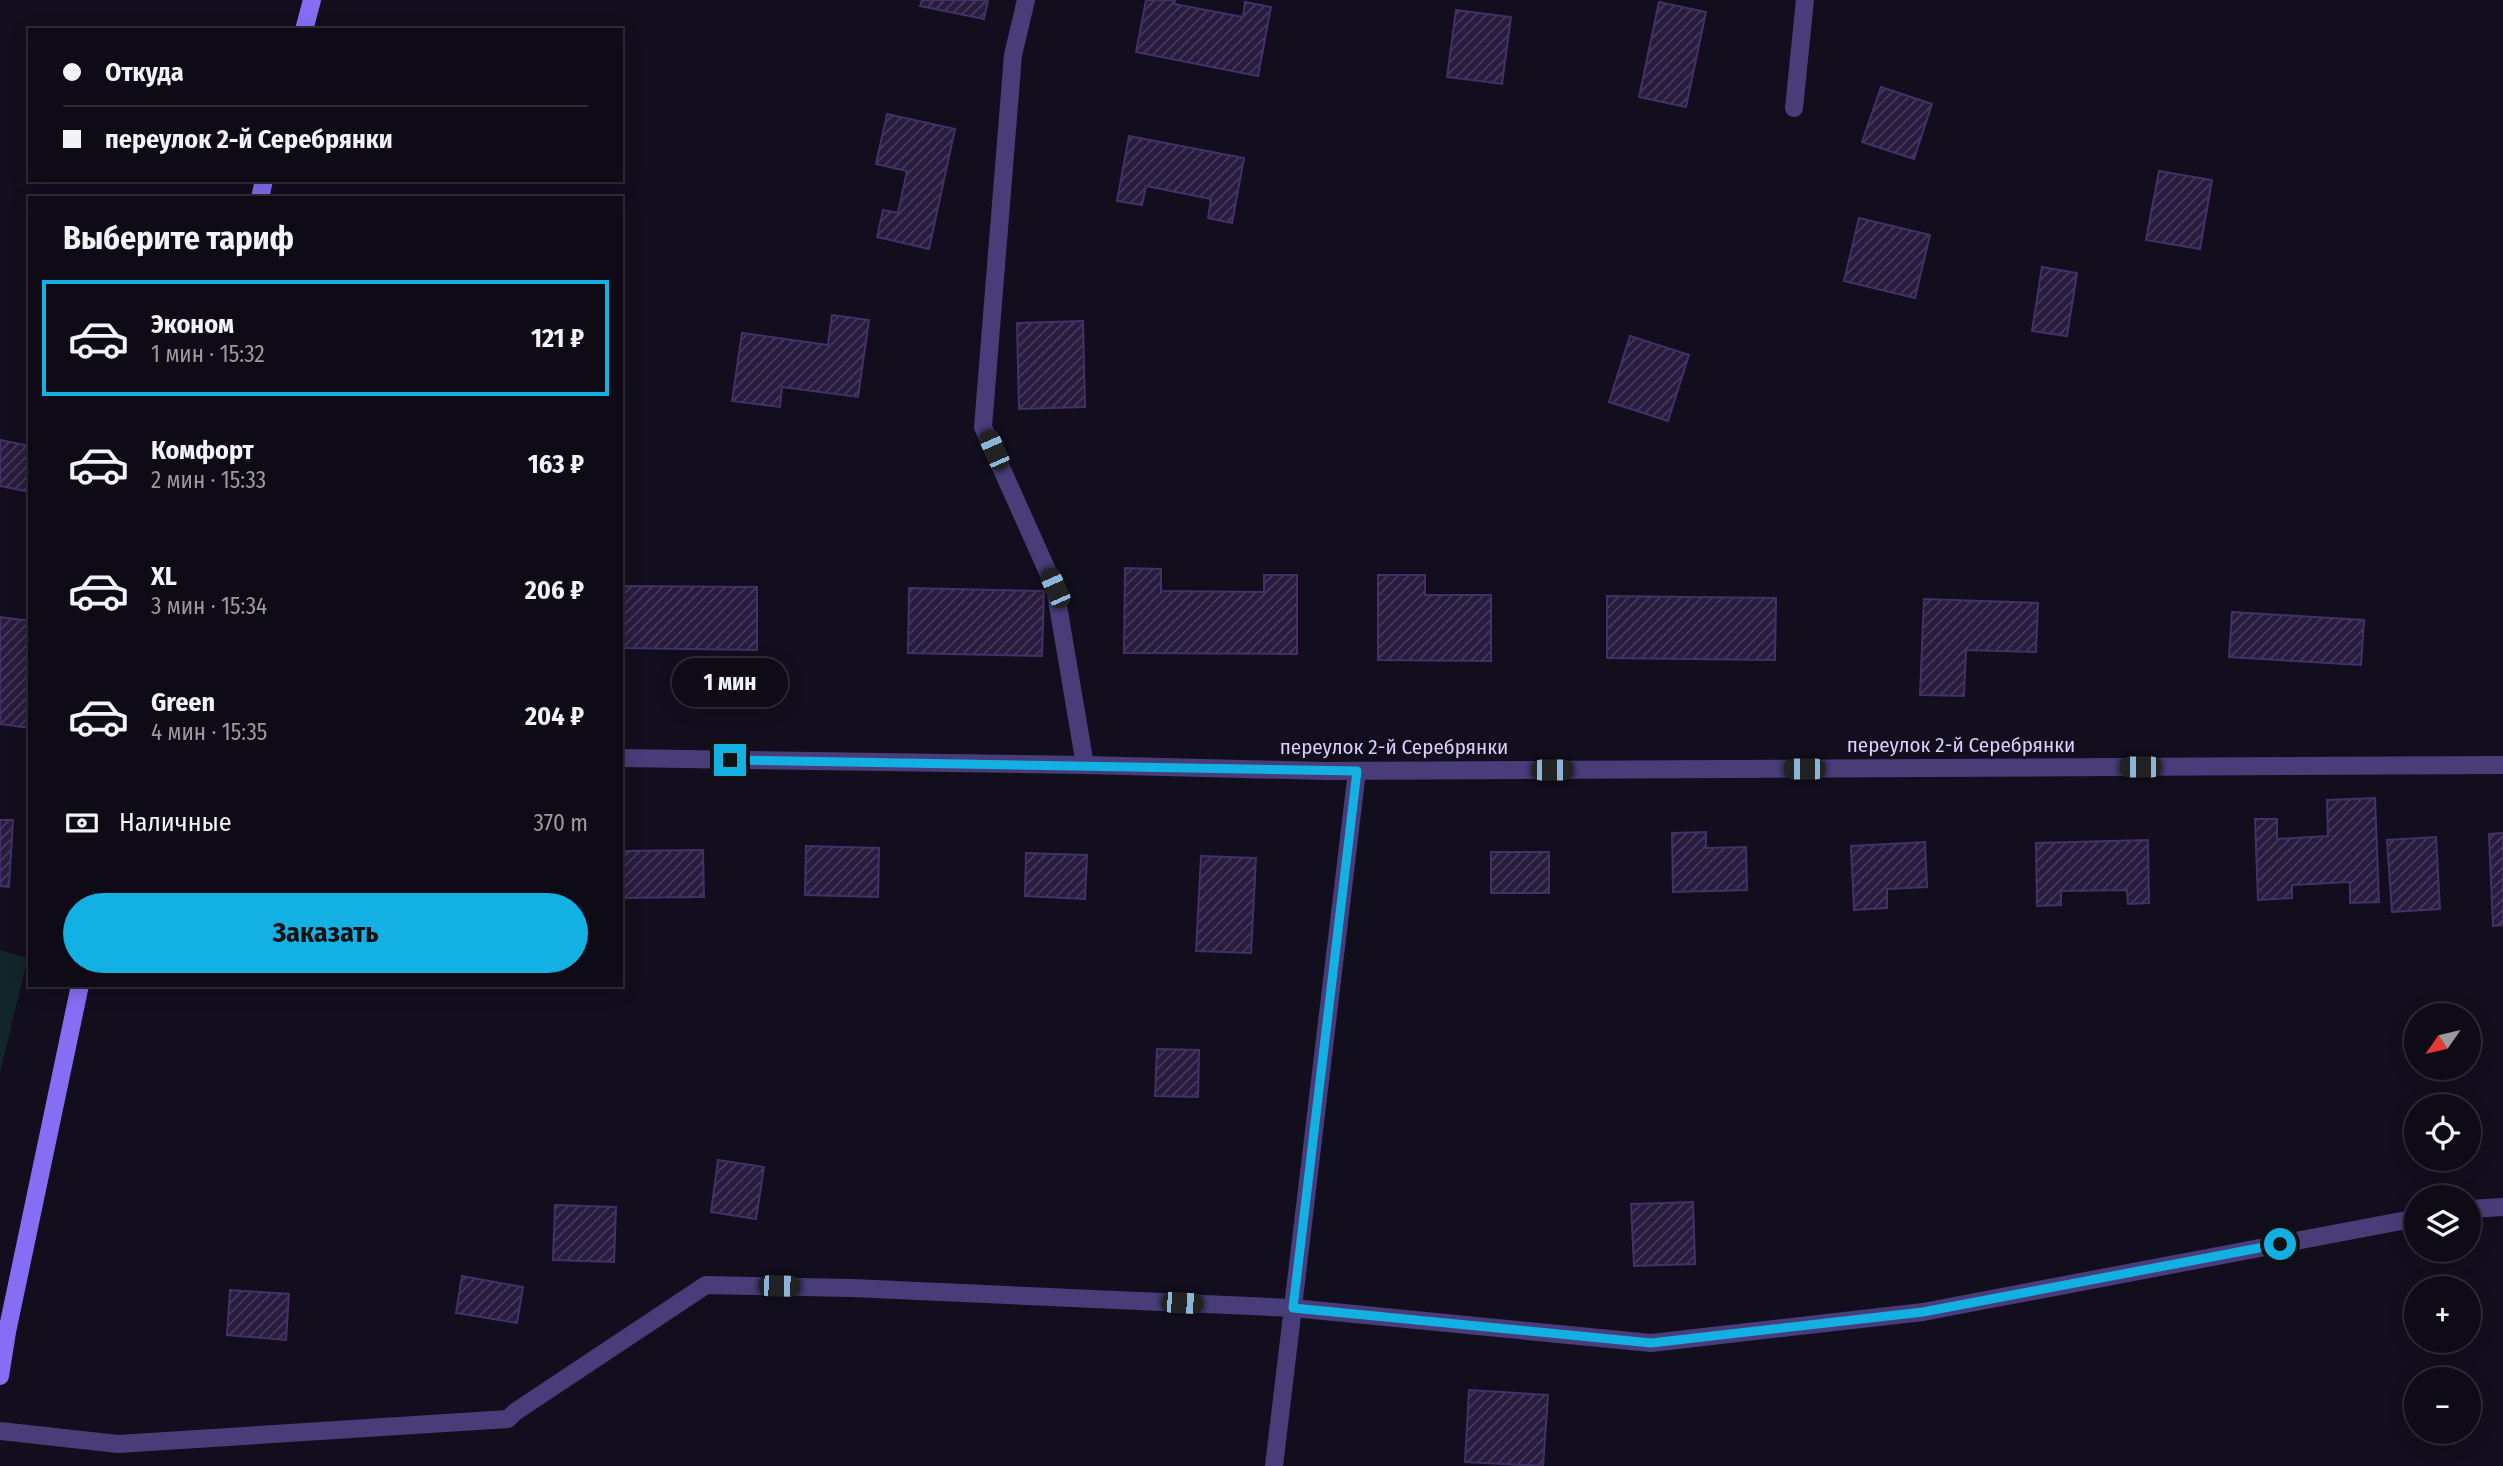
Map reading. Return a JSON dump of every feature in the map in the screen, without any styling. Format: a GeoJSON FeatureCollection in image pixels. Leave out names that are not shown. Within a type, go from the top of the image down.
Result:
{"type":"FeatureCollection","features":[{"type":"Feature","properties":{"kind":"street"},"geometry":{"type":"LineString","coordinates":[[305,28],[312,0]]}},
{"type":"Feature","properties":{"kind":"street"},"geometry":{"type":"LineString","coordinates":[[1026,0],[1013,55],[983,427],[1055,588],[1085,765]]}},
{"type":"Feature","properties":{"kind":"street"},"geometry":{"type":"LineString","coordinates":[[1794,108],[1805,0]]}},
{"type":"Feature","properties":{"kind":"street","name":"переулок 2-й Серебрянки"},"geometry":{"type":"LineString","coordinates":[[623,758],[1357,771],[2503,765]]}},
{"type":"Feature","properties":{"kind":"street"},"geometry":{"type":"LineString","coordinates":[[1274,1466],[1357,771]]}},
{"type":"Feature","properties":{"kind":"street"},"geometry":{"type":"LineString","coordinates":[[0,1376],[80,987]]}},
{"type":"Feature","properties":{"kind":"street"},"geometry":{"type":"LineString","coordinates":[[2481,1208],[2503,1207]]}},
{"type":"Feature","properties":{"kind":"street"},"geometry":{"type":"LineString","coordinates":[[0,1432],[118,1444],[508,1419],[706,1285],[852,1288],[1293,1308],[1651,1343],[1923,1312],[2404,1221]]}},
{"type":"Feature","properties":{"kind":"green space"},"geometry":{"type":"Polygon","coordinates":[[[0,950],[28,958],[0,1072],[0,950]]]}},
{"type":"Feature","properties":{"kind":"building"},"geometry":{"type":"Polygon","coordinates":[[[922,0],[988,0],[984,19],[920,6],[922,0]]]}},
{"type":"Feature","properties":{"kind":"building"},"geometry":{"type":"Polygon","coordinates":[[[1146,0],[1175,0],[1174,4],[1243,17],[1245,2],[1271,7],[1258,76],[1136,52],[1146,0]]]}},
{"type":"Feature","properties":{"kind":"building"},"geometry":{"type":"Polygon","coordinates":[[[1659,2],[1706,12],[1686,107],[1639,97],[1659,2]]]}},
{"type":"Feature","properties":{"kind":"building"},"geometry":{"type":"Polygon","coordinates":[[[1456,10],[1511,17],[1502,84],[1447,77],[1456,10]]]}},
{"type":"Feature","properties":{"kind":"building"},"geometry":{"type":"Polygon","coordinates":[[[1881,87],[1932,104],[1914,159],[1862,142],[1881,87]]]}},
{"type":"Feature","properties":{"kind":"building"},"geometry":{"type":"Polygon","coordinates":[[[887,114],[955,129],[929,249],[877,237],[883,210],[898,213],[907,171],[876,164],[887,114]]]}},
{"type":"Feature","properties":{"kind":"building"},"geometry":{"type":"Polygon","coordinates":[[[1129,136],[1244,158],[1232,223],[1208,218],[1211,199],[1146,186],[1142,205],[1117,201],[1129,136]]]}},
{"type":"Feature","properties":{"kind":"building"},"geometry":{"type":"Polygon","coordinates":[[[2159,171],[2212,180],[2200,249],[2146,240],[2159,171]]]}},
{"type":"Feature","properties":{"kind":"building"},"geometry":{"type":"Polygon","coordinates":[[[1859,218],[1930,235],[1915,298],[1844,281],[1859,218]]]}},
{"type":"Feature","properties":{"kind":"building"},"geometry":{"type":"Polygon","coordinates":[[[2042,267],[2077,273],[2067,336],[2032,331],[2042,267]]]}},
{"type":"Feature","properties":{"kind":"building"},"geometry":{"type":"Polygon","coordinates":[[[832,315],[869,320],[858,397],[782,387],[780,407],[732,401],[742,333],[828,345],[832,315]]]}},
{"type":"Feature","properties":{"kind":"building"},"geometry":{"type":"Polygon","coordinates":[[[1083,321],[1085,407],[1019,409],[1017,323],[1083,321]]]}},
{"type":"Feature","properties":{"kind":"building"},"geometry":{"type":"Polygon","coordinates":[[[1630,336],[1689,355],[1668,421],[1609,402],[1630,336]]]}},
{"type":"Feature","properties":{"kind":"building"},"geometry":{"type":"Polygon","coordinates":[[[0,440],[28,446],[28,492],[0,486],[0,440]]]}},
{"type":"Feature","properties":{"kind":"building"},"geometry":{"type":"Polygon","coordinates":[[[1125,568],[1161,569],[1161,591],[1264,592],[1264,575],[1297,575],[1297,654],[1124,653],[1125,568]]]}},
{"type":"Feature","properties":{"kind":"building"},"geometry":{"type":"Polygon","coordinates":[[[1378,575],[1425,575],[1425,595],[1491,595],[1491,661],[1378,660],[1378,575]]]}},
{"type":"Feature","properties":{"kind":"building"},"geometry":{"type":"Polygon","coordinates":[[[623,586],[757,587],[757,650],[623,648],[623,586]]]}},
{"type":"Feature","properties":{"kind":"building"},"geometry":{"type":"Polygon","coordinates":[[[909,588],[1044,591],[1042,656],[908,653],[909,588]]]}},
{"type":"Feature","properties":{"kind":"building"},"geometry":{"type":"Polygon","coordinates":[[[1607,596],[1776,598],[1775,660],[1607,658],[1607,596]]]}},
{"type":"Feature","properties":{"kind":"building"},"geometry":{"type":"Polygon","coordinates":[[[1924,599],[2038,603],[2036,652],[1966,650],[1964,696],[1920,695],[1924,599]]]}},
{"type":"Feature","properties":{"kind":"building"},"geometry":{"type":"Polygon","coordinates":[[[2232,612],[2364,620],[2361,665],[2229,657],[2232,612]]]}},
{"type":"Feature","properties":{"kind":"building"},"geometry":{"type":"Polygon","coordinates":[[[0,617],[28,621],[28,728],[0,724],[0,617]]]}},
{"type":"Feature","properties":{"kind":"building"},"geometry":{"type":"Polygon","coordinates":[[[2375,798],[2379,902],[2350,903],[2350,882],[2292,885],[2292,898],[2258,900],[2255,819],[2277,819],[2277,839],[2328,836],[2327,800],[2375,798]]]}},
{"type":"Feature","properties":{"kind":"building"},"geometry":{"type":"Polygon","coordinates":[[[0,820],[13,820],[9,887],[0,886],[0,820]]]}},
{"type":"Feature","properties":{"kind":"building"},"geometry":{"type":"Polygon","coordinates":[[[1706,832],[1706,848],[1746,847],[1747,890],[1673,892],[1672,833],[1706,832]]]}},
{"type":"Feature","properties":{"kind":"building"},"geometry":{"type":"Polygon","coordinates":[[[2503,833],[2503,925],[2493,926],[2489,834],[2503,833]]]}},
{"type":"Feature","properties":{"kind":"building"},"geometry":{"type":"Polygon","coordinates":[[[2436,837],[2440,909],[2392,912],[2387,840],[2436,837]]]}},
{"type":"Feature","properties":{"kind":"building"},"geometry":{"type":"Polygon","coordinates":[[[2148,840],[2149,903],[2128,904],[2127,890],[2061,891],[2061,905],[2037,906],[2036,843],[2148,840]]]}},
{"type":"Feature","properties":{"kind":"building"},"geometry":{"type":"Polygon","coordinates":[[[1925,842],[1927,887],[1887,889],[1887,908],[1854,910],[1851,846],[1925,842]]]}},
{"type":"Feature","properties":{"kind":"building"},"geometry":{"type":"Polygon","coordinates":[[[806,846],[879,848],[878,897],[805,895],[806,846]]]}},
{"type":"Feature","properties":{"kind":"building"},"geometry":{"type":"Polygon","coordinates":[[[703,850],[704,897],[623,898],[623,851],[703,850]]]}},
{"type":"Feature","properties":{"kind":"building"},"geometry":{"type":"Polygon","coordinates":[[[1491,852],[1549,852],[1549,893],[1491,893],[1491,852]]]}},
{"type":"Feature","properties":{"kind":"building"},"geometry":{"type":"Polygon","coordinates":[[[1026,853],[1087,855],[1085,899],[1025,896],[1026,853]]]}},
{"type":"Feature","properties":{"kind":"building"},"geometry":{"type":"Polygon","coordinates":[[[1201,856],[1256,858],[1251,953],[1196,951],[1201,856]]]}},
{"type":"Feature","properties":{"kind":"building"},"geometry":{"type":"Polygon","coordinates":[[[1157,1049],[1199,1050],[1198,1097],[1155,1096],[1157,1049]]]}},
{"type":"Feature","properties":{"kind":"building"},"geometry":{"type":"Polygon","coordinates":[[[718,1160],[764,1167],[756,1219],[711,1212],[718,1160]]]}},
{"type":"Feature","properties":{"kind":"building"},"geometry":{"type":"Polygon","coordinates":[[[1693,1202],[1695,1264],[1634,1266],[1631,1204],[1693,1202]]]}},
{"type":"Feature","properties":{"kind":"building"},"geometry":{"type":"Polygon","coordinates":[[[555,1205],[616,1207],[614,1262],[553,1260],[555,1205]]]}},
{"type":"Feature","properties":{"kind":"building"},"geometry":{"type":"Polygon","coordinates":[[[462,1276],[523,1287],[517,1323],[456,1313],[462,1276]]]}},
{"type":"Feature","properties":{"kind":"building"},"geometry":{"type":"Polygon","coordinates":[[[230,1290],[289,1294],[286,1340],[227,1335],[230,1290]]]}},
{"type":"Feature","properties":{"kind":"building"},"geometry":{"type":"Polygon","coordinates":[[[1469,1390],[1548,1395],[1543,1466],[1465,1462],[1469,1390]]]}},
{"type":"Feature","properties":{"kind":"route"},"geometry":{"type":"LineString","coordinates":[[730,760],[1357,771],[1293,1308],[1651,1343],[1923,1312],[2280,1244]]}}]}
